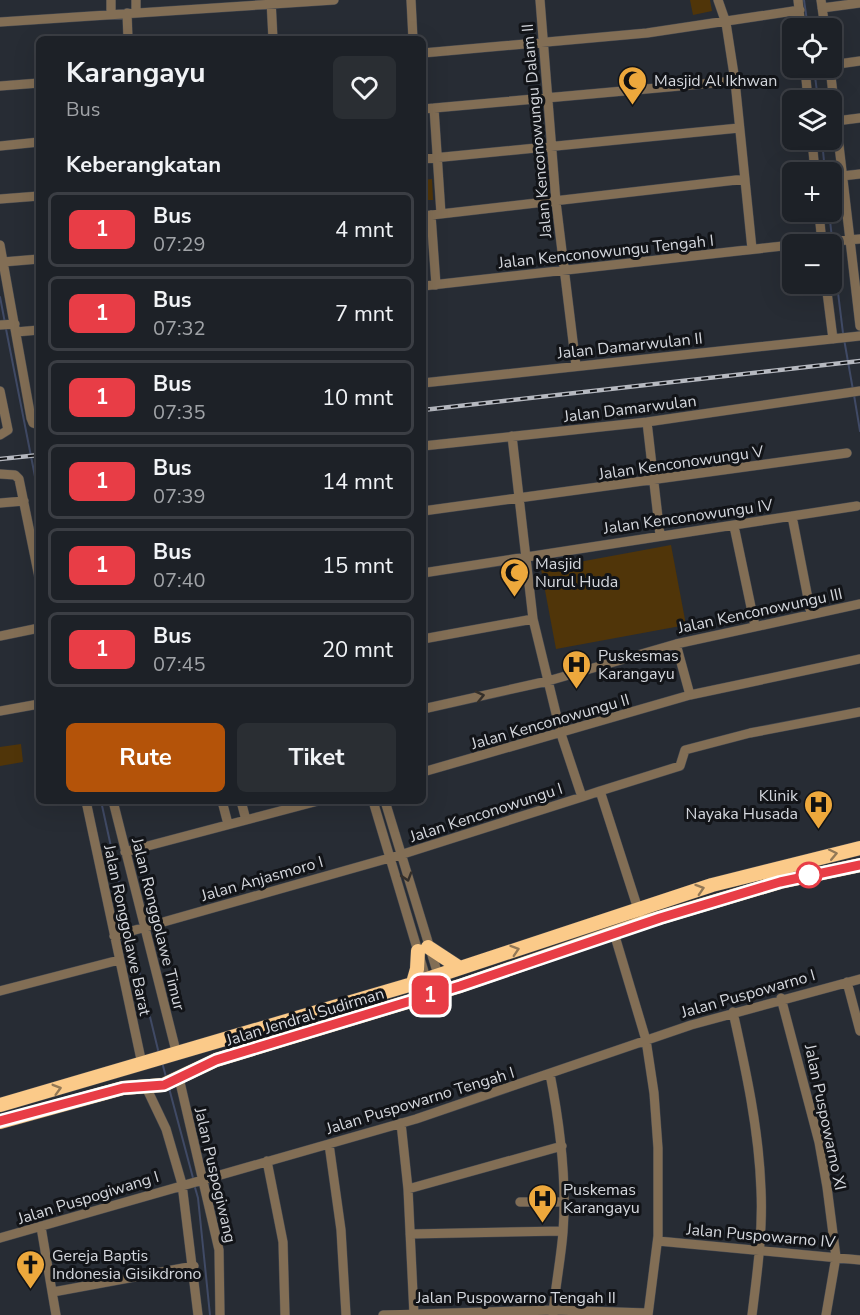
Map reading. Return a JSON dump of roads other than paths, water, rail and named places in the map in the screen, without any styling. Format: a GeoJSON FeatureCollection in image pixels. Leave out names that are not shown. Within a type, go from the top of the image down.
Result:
{"type":"FeatureCollection","features":[{"type":"Feature","properties":{"kind":"highway","name":"Jalan Jendral Sudirman"},"geometry":{"type":"LineString","coordinates":[[0,1105],[173,1056],[426,979],[712,885],[860,848]]}},
{"type":"Feature","properties":{"kind":"highway","name":"Jalan Jendral Sudirman"},"geometry":{"type":"LineString","coordinates":[[0,1122],[123,1088],[149,1087],[177,1079],[216,1060],[437,993],[614,933],[769,885],[860,865]]}},
{"type":"Feature","properties":{"kind":"highway"},"geometry":{"type":"LineString","coordinates":[[426,979],[417,969],[423,949],[460,968]]}},
{"type":"Feature","properties":{"kind":"street"},"geometry":{"type":"LineString","coordinates":[[111,0],[111,14]]}},
{"type":"Feature","properties":{"kind":"street"},"geometry":{"type":"LineString","coordinates":[[128,36],[136,0]]}},
{"type":"Feature","properties":{"kind":"street"},"geometry":{"type":"LineString","coordinates":[[0,22],[271,2],[334,0]]}},
{"type":"Feature","properties":{"kind":"street"},"geometry":{"type":"LineString","coordinates":[[411,0],[413,36]]}},
{"type":"Feature","properties":{"kind":"street","name":"Jalan Kenconowungu Dalam II"},"geometry":{"type":"LineString","coordinates":[[540,0],[556,202],[576,366]]}},
{"type":"Feature","properties":{"kind":"street"},"geometry":{"type":"LineString","coordinates":[[718,0],[726,23],[735,81],[752,249]]}},
{"type":"Feature","properties":{"kind":"street"},"geometry":{"type":"LineString","coordinates":[[798,0],[800,18]]}},
{"type":"Feature","properties":{"kind":"street"},"geometry":{"type":"LineString","coordinates":[[271,2],[273,36]]}},
{"type":"Feature","properties":{"kind":"street"},"geometry":{"type":"LineString","coordinates":[[822,4],[860,3]]}},
{"type":"Feature","properties":{"kind":"street"},"geometry":{"type":"LineString","coordinates":[[426,53],[544,43],[726,23],[800,10]]}},
{"type":"Feature","properties":{"kind":"street"},"geometry":{"type":"LineString","coordinates":[[842,64],[860,62]]}},
{"type":"Feature","properties":{"kind":"street"},"geometry":{"type":"LineString","coordinates":[[426,108],[735,81]]}},
{"type":"Feature","properties":{"kind":"street"},"geometry":{"type":"LineString","coordinates":[[0,87],[36,83]]}},
{"type":"Feature","properties":{"kind":"street"},"geometry":{"type":"LineString","coordinates":[[434,108],[441,214]]}},
{"type":"Feature","properties":{"kind":"street"},"geometry":{"type":"LineString","coordinates":[[842,120],[860,118]]}},
{"type":"Feature","properties":{"kind":"street"},"geometry":{"type":"LineString","coordinates":[[426,159],[739,129]]}},
{"type":"Feature","properties":{"kind":"street"},"geometry":{"type":"LineString","coordinates":[[0,146],[36,142]]}},
{"type":"Feature","properties":{"kind":"street"},"geometry":{"type":"LineString","coordinates":[[860,174],[842,176],[855,239],[860,327]]}},
{"type":"Feature","properties":{"kind":"street"},"geometry":{"type":"LineString","coordinates":[[436,285],[427,216],[745,179]]}},
{"type":"Feature","properties":{"kind":"street"},"geometry":{"type":"LineString","coordinates":[[0,199],[36,196]]}},
{"type":"Feature","properties":{"kind":"street"},"geometry":{"type":"LineString","coordinates":[[0,245],[31,418],[36,423]]}},
{"type":"Feature","properties":{"kind":"street","name":"Jalan Kenconowungu Tengah I"},"geometry":{"type":"LineString","coordinates":[[426,286],[782,246]]}},
{"type":"Feature","properties":{"kind":"street"},"geometry":{"type":"LineString","coordinates":[[3,262],[36,259]]}},
{"type":"Feature","properties":{"kind":"street"},"geometry":{"type":"LineString","coordinates":[[829,294],[840,338]]}},
{"type":"Feature","properties":{"kind":"street"},"geometry":{"type":"LineString","coordinates":[[0,325],[36,330]]}},
{"type":"Feature","properties":{"kind":"street","name":"Jalan Damarwulan II"},"geometry":{"type":"LineString","coordinates":[[426,383],[860,336]]}},
{"type":"Feature","properties":{"kind":"street"},"geometry":{"type":"LineString","coordinates":[[0,391],[8,430],[0,435]]}},
{"type":"Feature","properties":{"kind":"street","name":"Jalan Damarwulan"},"geometry":{"type":"LineString","coordinates":[[426,446],[647,422],[860,392]]}},
{"type":"Feature","properties":{"kind":"street"},"geometry":{"type":"LineString","coordinates":[[647,422],[660,535]]}},
{"type":"Feature","properties":{"kind":"street"},"geometry":{"type":"LineString","coordinates":[[512,436],[533,619],[561,734],[582,797]]}},
{"type":"Feature","properties":{"kind":"street","name":"Jalan Kenconowungu V"},"geometry":{"type":"LineString","coordinates":[[426,511],[654,482],[847,453]]}},
{"type":"Feature","properties":{"kind":"street"},"geometry":{"type":"LineString","coordinates":[[0,474],[17,477],[35,537]]}},
{"type":"Feature","properties":{"kind":"street"},"geometry":{"type":"LineString","coordinates":[[0,503],[24,501]]}},
{"type":"Feature","properties":{"kind":"street","name":"Jalan Kenconowungu IV"},"geometry":{"type":"LineString","coordinates":[[524,556],[857,506]]}},
{"type":"Feature","properties":{"kind":"street"},"geometry":{"type":"LineString","coordinates":[[792,516],[811,614]]}},
{"type":"Feature","properties":{"kind":"street"},"geometry":{"type":"LineString","coordinates":[[734,526],[755,626]]}},
{"type":"Feature","properties":{"kind":"street"},"geometry":{"type":"LineString","coordinates":[[426,572],[524,556]]}},
{"type":"Feature","properties":{"kind":"street","name":"Jalan Kenconowungu III"},"geometry":{"type":"LineString","coordinates":[[426,708],[548,681],[676,644],[860,604]]}},
{"type":"Feature","properties":{"kind":"street"},"geometry":{"type":"LineString","coordinates":[[426,638],[533,619]]}},
{"type":"Feature","properties":{"kind":"street"},"geometry":{"type":"LineString","coordinates":[[0,636],[36,629]]}},
{"type":"Feature","properties":{"kind":"street"},"geometry":{"type":"LineString","coordinates":[[676,644],[690,695]]}},
{"type":"Feature","properties":{"kind":"street","name":"Jalan Kenconowungu II"},"geometry":{"type":"LineString","coordinates":[[426,771],[690,695],[860,659]]}},
{"type":"Feature","properties":{"kind":"street"},"geometry":{"type":"LineString","coordinates":[[0,711],[36,705]]}},
{"type":"Feature","properties":{"kind":"street"},"geometry":{"type":"LineString","coordinates":[[638,909],[600,791],[680,766],[685,750],[750,733],[860,712]]}},
{"type":"Feature","properties":{"kind":"street","name":"Jalan Kenconowungu I"},"geometry":{"type":"LineString","coordinates":[[389,858],[600,791]]}},
{"type":"Feature","properties":{"kind":"street","name":"Jalan Ronggolawe Barat"},"geometry":{"type":"LineString","coordinates":[[87,804],[116,935],[118,960],[144,1064]]}},
{"type":"Feature","properties":{"kind":"street","name":"Jalan Ronggolawe Timur"},"geometry":{"type":"LineString","coordinates":[[114,804],[173,1056]]}},
{"type":"Feature","properties":{"kind":"street"},"geometry":{"type":"LineString","coordinates":[[223,804],[228,824]]}},
{"type":"Feature","properties":{"kind":"street"},"geometry":{"type":"LineString","coordinates":[[242,804],[246,819]]}},
{"type":"Feature","properties":{"kind":"street"},"geometry":{"type":"LineString","coordinates":[[125,852],[306,804]]}},
{"type":"Feature","properties":{"kind":"street"},"geometry":{"type":"LineString","coordinates":[[374,804],[389,858],[423,949]]}},
{"type":"Feature","properties":{"kind":"street"},"geometry":{"type":"LineString","coordinates":[[386,804],[423,949],[426,979],[437,993]]}},
{"type":"Feature","properties":{"kind":"street","name":"Jalan Anjasmoro I"},"geometry":{"type":"LineString","coordinates":[[116,935],[389,858]]}},
{"type":"Feature","properties":{"kind":"street"},"geometry":{"type":"LineString","coordinates":[[614,933],[646,1040],[658,1148],[658,1240],[648,1314]]}},
{"type":"Feature","properties":{"kind":"street"},"geometry":{"type":"LineString","coordinates":[[0,991],[118,960]]}},
{"type":"Feature","properties":{"kind":"street","name":"Jalan Puspowarno I"},"geometry":{"type":"LineString","coordinates":[[646,1040],[782,998],[860,979]]}},
{"type":"Feature","properties":{"kind":"street"},"geometry":{"type":"LineString","coordinates":[[846,982],[860,1031]]}},
{"type":"Feature","properties":{"kind":"street","name":"Jalan Puspowarno XI"},"geometry":{"type":"LineString","coordinates":[[782,998],[819,1142],[836,1257],[826,1315]]}},
{"type":"Feature","properties":{"kind":"street"},"geometry":{"type":"LineString","coordinates":[[733,1012],[758,1145],[761,1193],[759,1249],[752,1315]]}},
{"type":"Feature","properties":{"kind":"street","name":"Jalan Puspowarno Tengah I"},"geometry":{"type":"LineString","coordinates":[[202,1179],[401,1123],[646,1040]]}},
{"type":"Feature","properties":{"kind":"street"},"geometry":{"type":"LineString","coordinates":[[550,1074],[562,1146],[563,1202],[563,1231],[554,1312]]}},
{"type":"Feature","properties":{"kind":"street","name":"Jalan Puspogiwang"},"geometry":{"type":"LineString","coordinates":[[177,1079],[219,1250],[220,1315]]}},
{"type":"Feature","properties":{"kind":"street"},"geometry":{"type":"LineString","coordinates":[[149,1087],[184,1184],[198,1315]]}},
{"type":"Feature","properties":{"kind":"street"},"geometry":{"type":"LineString","coordinates":[[401,1123],[408,1189],[414,1314]]}},
{"type":"Feature","properties":{"kind":"street"},"geometry":{"type":"LineString","coordinates":[[329,1144],[341,1230],[346,1315]]}},
{"type":"Feature","properties":{"kind":"street"},"geometry":{"type":"LineString","coordinates":[[408,1189],[562,1146]]}},
{"type":"Feature","properties":{"kind":"street"},"geometry":{"type":"LineString","coordinates":[[267,1161],[283,1242],[285,1315]]}},
{"type":"Feature","properties":{"kind":"street","name":"Jalan Puspogiwang I"},"geometry":{"type":"LineString","coordinates":[[0,1238],[202,1179]]}},
{"type":"Feature","properties":{"kind":"street"},"geometry":{"type":"LineString","coordinates":[[520,1202],[563,1202]]}},
{"type":"Feature","properties":{"kind":"street"},"geometry":{"type":"LineString","coordinates":[[41,1227],[56,1315]]}},
{"type":"Feature","properties":{"kind":"street"},"geometry":{"type":"LineString","coordinates":[[410,1234],[563,1231]]}},
{"type":"Feature","properties":{"kind":"street","name":"Jalan Puspowarno IV"},"geometry":{"type":"LineString","coordinates":[[658,1240],[860,1260]]}},
{"type":"Feature","properties":{"kind":"street"},"geometry":{"type":"LineString","coordinates":[[53,1292],[194,1266]]}},
{"type":"Feature","properties":{"kind":"street","name":"Jalan Puspowarno Tengah II"},"geometry":{"type":"LineString","coordinates":[[383,1315],[554,1312],[648,1314]]}},
{"type":"Feature","properties":{"kind":"waterway"},"geometry":{"type":"LineString","coordinates":[[804,0],[807,18]]}},
{"type":"Feature","properties":{"kind":"waterway"},"geometry":{"type":"LineString","coordinates":[[815,78],[817,90]]}},
{"type":"Feature","properties":{"kind":"waterway"},"geometry":{"type":"LineString","coordinates":[[823,150],[824,162]]}},
{"type":"Feature","properties":{"kind":"waterway"},"geometry":{"type":"LineString","coordinates":[[830,222],[832,234]]}},
{"type":"Feature","properties":{"kind":"waterway"},"geometry":{"type":"LineString","coordinates":[[838,294],[843,333]]}},
{"type":"Feature","properties":{"kind":"waterway"},"geometry":{"type":"LineString","coordinates":[[0,297],[5,323]]}},
{"type":"Feature","properties":{"kind":"waterway"},"geometry":{"type":"LineString","coordinates":[[6,329],[36,482]]}},
{"type":"Feature","properties":{"kind":"waterway"},"geometry":{"type":"LineString","coordinates":[[844,339],[853,390]]}},
{"type":"Feature","properties":{"kind":"waterway"},"geometry":{"type":"LineString","coordinates":[[854,395],[860,431]]}},
{"type":"Feature","properties":{"kind":"waterway"},"geometry":{"type":"LineString","coordinates":[[102,804],[129,929]]}},
{"type":"Feature","properties":{"kind":"waterway"},"geometry":{"type":"LineString","coordinates":[[130,934],[159,1054]]}},
{"type":"Feature","properties":{"kind":"waterway"},"geometry":{"type":"LineString","coordinates":[[162,1062],[166,1077]]}},
{"type":"Feature","properties":{"kind":"waterway"},"geometry":{"type":"LineString","coordinates":[[169,1088],[193,1178]]}},
{"type":"Feature","properties":{"kind":"waterway"},"geometry":{"type":"LineString","coordinates":[[194,1184],[198,1198],[210,1315]]}},
{"type":"Feature","properties":{"kind":"railway"},"geometry":{"type":"LineString","coordinates":[[426,410],[860,361]]}},
{"type":"Feature","properties":{"kind":"railway"},"geometry":{"type":"LineString","coordinates":[[0,459],[36,455]]}},
{"type":"Feature","properties":{"kind":"place","name":"Masjid Al Ikhwan"},"geometry":{"type":"Point","coordinates":[633,106]}},
{"type":"Feature","properties":{"kind":"place","name":"Masjid Nurul Huda"},"geometry":{"type":"Point","coordinates":[514,598]}},
{"type":"Feature","properties":{"kind":"place","name":"Puskesmas Karangayu"},"geometry":{"type":"Point","coordinates":[577,690]}},
{"type":"Feature","properties":{"kind":"place","name":"Klinik Nayaka Husada"},"geometry":{"type":"Point","coordinates":[819,830]}},
{"type":"Feature","properties":{"kind":"place","name":"Puskemas Karangayu"},"geometry":{"type":"Point","coordinates":[542,1224]}},
{"type":"Feature","properties":{"kind":"place","name":"Gereja Baptis Indonesia Gisikdrono"},"geometry":{"type":"Point","coordinates":[31,1290]}}]}
